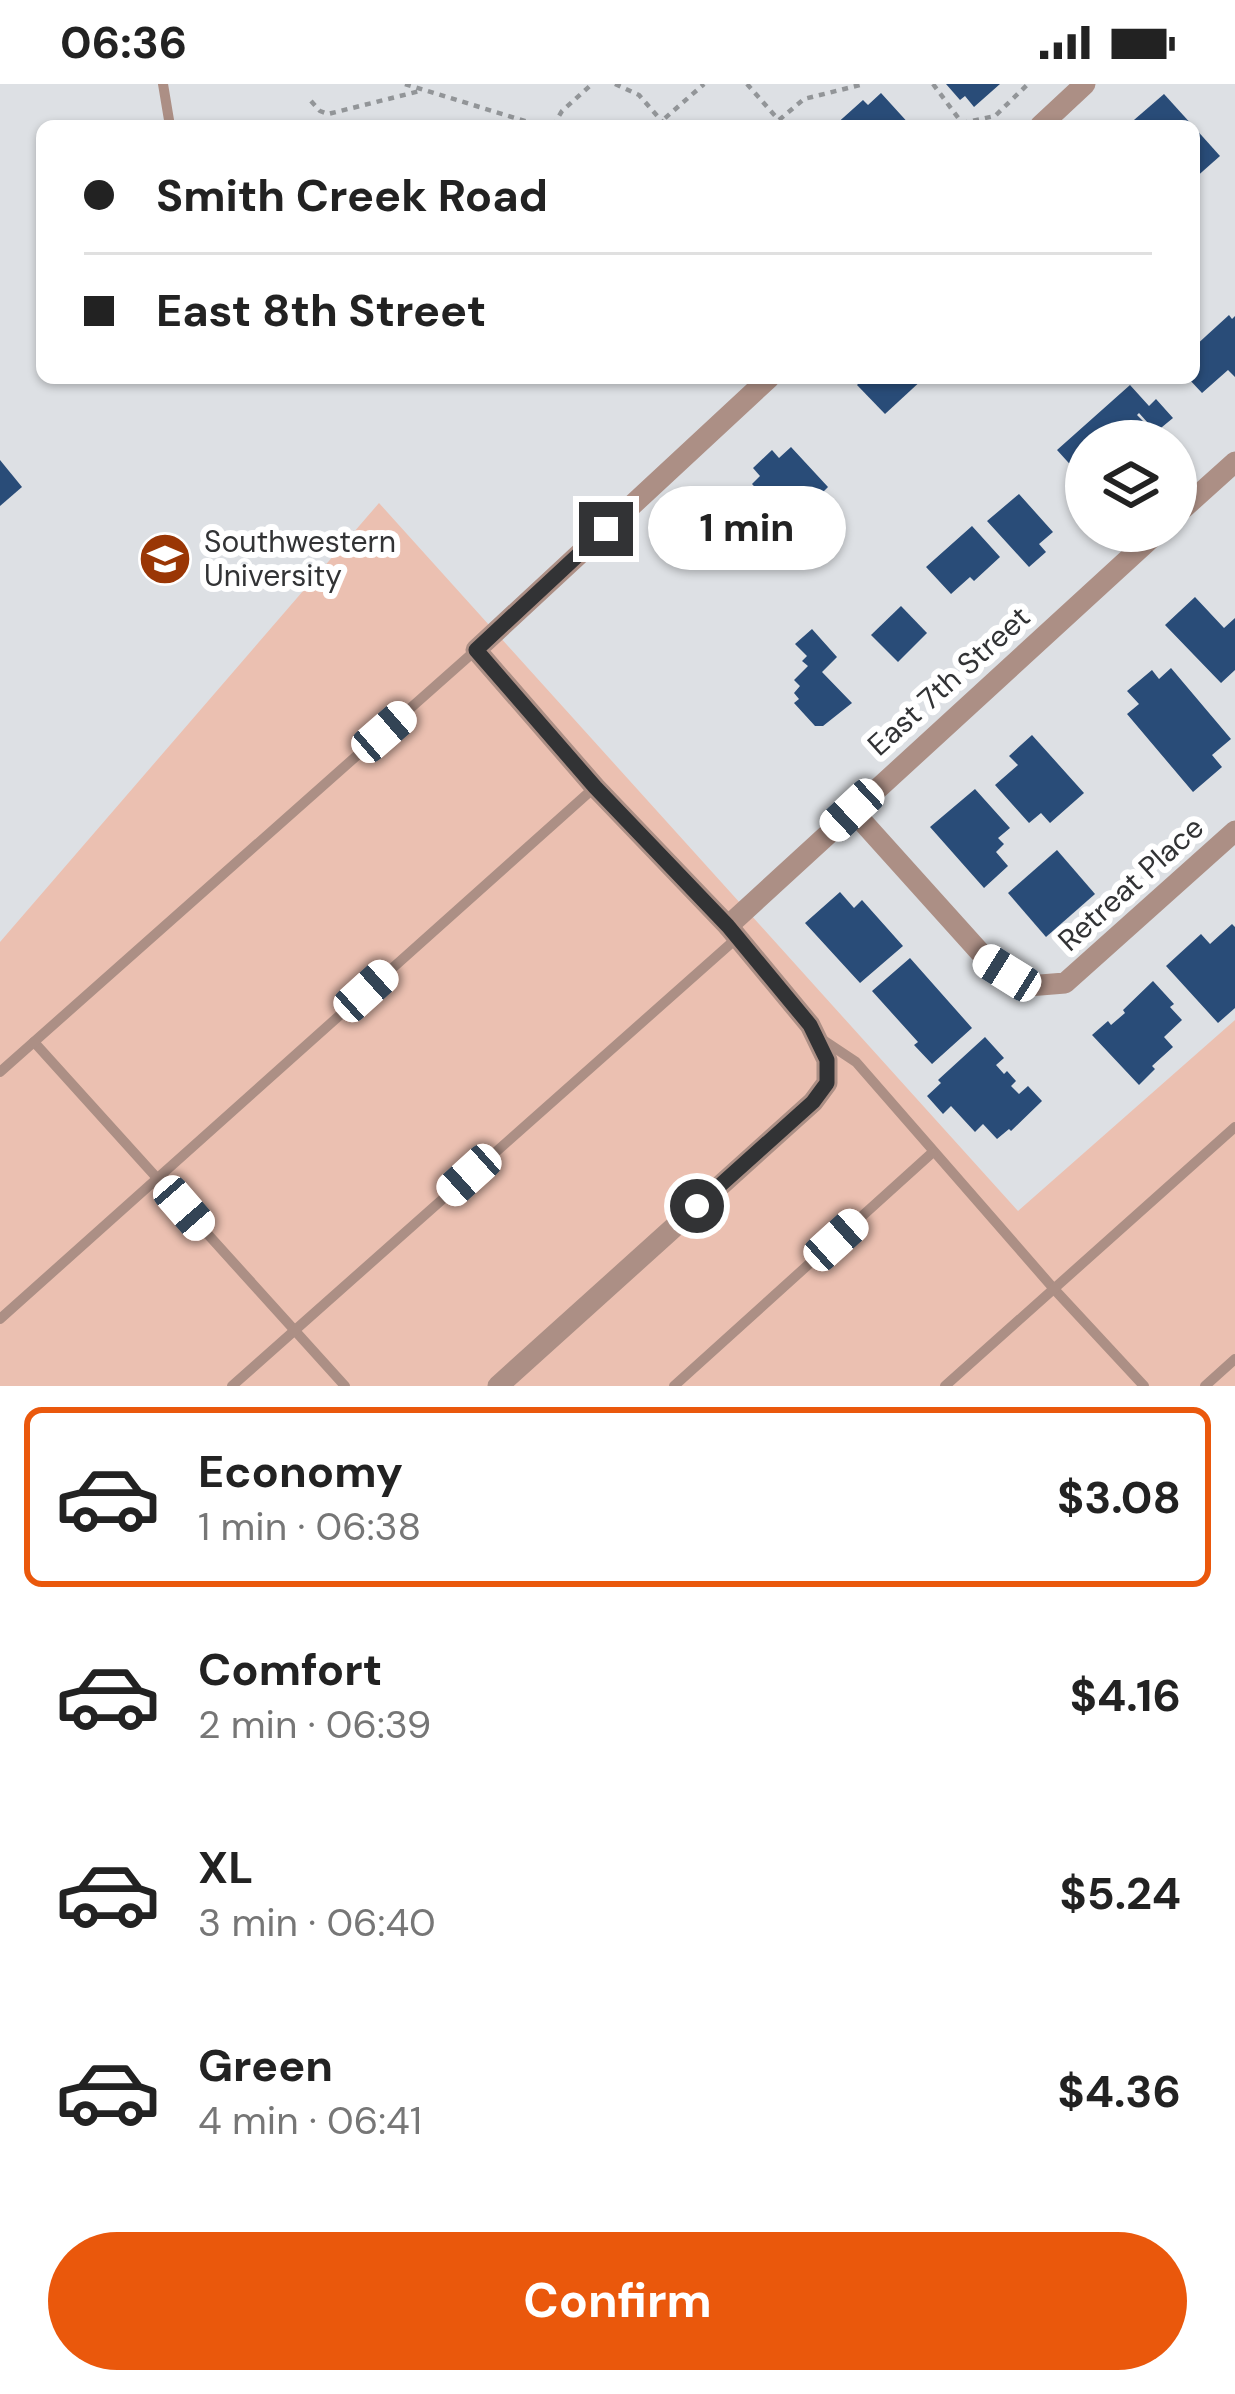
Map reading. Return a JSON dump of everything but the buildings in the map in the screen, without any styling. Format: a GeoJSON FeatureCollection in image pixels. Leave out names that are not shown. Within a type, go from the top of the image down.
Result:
{"type":"FeatureCollection","features":[{"type":"Feature","properties":{"kind":"street"},"geometry":{"type":"LineString","coordinates":[[1046,120],[1085,84]]}},
{"type":"Feature","properties":{"kind":"street"},"geometry":{"type":"LineString","coordinates":[[498,1386],[813,1102],[827,1083],[827,1060],[816,1036],[732,932],[595,787],[476,650],[763,384]]}},
{"type":"Feature","properties":{"kind":"street"},"geometry":{"type":"LineString","coordinates":[[1197,496],[1235,462]]}},
{"type":"Feature","properties":{"kind":"street","name":"East 7th Street"},"geometry":{"type":"LineString","coordinates":[[732,932],[852,810],[1136,552]]}},
{"type":"Feature","properties":{"kind":"street","name":"Retreat Place"},"geometry":{"type":"LineString","coordinates":[[852,810],[987,960],[1028,986],[1065,982],[1235,832]]}},
{"type":"Feature","properties":{"kind":"lane"},"geometry":{"type":"LineString","coordinates":[[163,84],[169,120]]}},
{"type":"Feature","properties":{"kind":"lane"},"geometry":{"type":"LineString","coordinates":[[0,1072],[476,650]]}},
{"type":"Feature","properties":{"kind":"lane"},"geometry":{"type":"LineString","coordinates":[[0,1319],[595,787]]}},
{"type":"Feature","properties":{"kind":"lane"},"geometry":{"type":"LineString","coordinates":[[232,1386],[732,932]]}},
{"type":"Feature","properties":{"kind":"lane"},"geometry":{"type":"LineString","coordinates":[[816,1036],[856,1062],[1144,1386]]}},
{"type":"Feature","properties":{"kind":"lane"},"geometry":{"type":"LineString","coordinates":[[34,1042],[345,1386]]}},
{"type":"Feature","properties":{"kind":"lane"},"geometry":{"type":"LineString","coordinates":[[945,1386],[1235,1127]]}},
{"type":"Feature","properties":{"kind":"lane"},"geometry":{"type":"LineString","coordinates":[[674,1386],[933,1151]]}},
{"type":"Feature","properties":{"kind":"lane"},"geometry":{"type":"LineString","coordinates":[[1205,1386],[1235,1359]]}},
{"type":"Feature","properties":{"kind":"path"},"geometry":{"type":"LineString","coordinates":[[405,84],[520,120]]}},
{"type":"Feature","properties":{"kind":"path"},"geometry":{"type":"LineString","coordinates":[[556,120],[590,86],[602,84]]}},
{"type":"Feature","properties":{"kind":"path"},"geometry":{"type":"LineString","coordinates":[[615,84],[639,95]]}},
{"type":"Feature","properties":{"kind":"path"},"geometry":{"type":"LineString","coordinates":[[635,84],[659,120]]}},
{"type":"Feature","properties":{"kind":"path"},"geometry":{"type":"LineString","coordinates":[[666,120],[704,84]]}},
{"type":"Feature","properties":{"kind":"path"},"geometry":{"type":"LineString","coordinates":[[747,84],[779,120]]}},
{"type":"Feature","properties":{"kind":"path"},"geometry":{"type":"LineString","coordinates":[[785,120],[804,99],[864,84]]}},
{"type":"Feature","properties":{"kind":"path"},"geometry":{"type":"LineString","coordinates":[[933,84],[960,120]]}},
{"type":"Feature","properties":{"kind":"path"},"geometry":{"type":"LineString","coordinates":[[991,120],[1028,84]]}},
{"type":"Feature","properties":{"kind":"path"},"geometry":{"type":"LineString","coordinates":[[310,101],[328,114],[420,91]]}},
{"type":"Feature","properties":{"kind":"path"},"geometry":{"type":"LineString","coordinates":[[976,120],[995,116]]}},
{"type":"Feature","properties":{"kind":"shaded area"},"geometry":{"type":"Polygon","coordinates":[[[379,503],[1018,1211],[1235,1020],[1235,1386],[0,1386],[0,942],[379,503]]]}},
{"type":"Feature","properties":{"kind":"place","name":"Southwestern University"},"geometry":{"type":"Point","coordinates":[165,559]}},
{"type":"Feature","properties":{"kind":"route"},"geometry":{"type":"LineString","coordinates":[[606,529],[476,650],[595,787],[728,926],[810,1025],[827,1060],[827,1083],[813,1102],[697,1206]]}}]}
